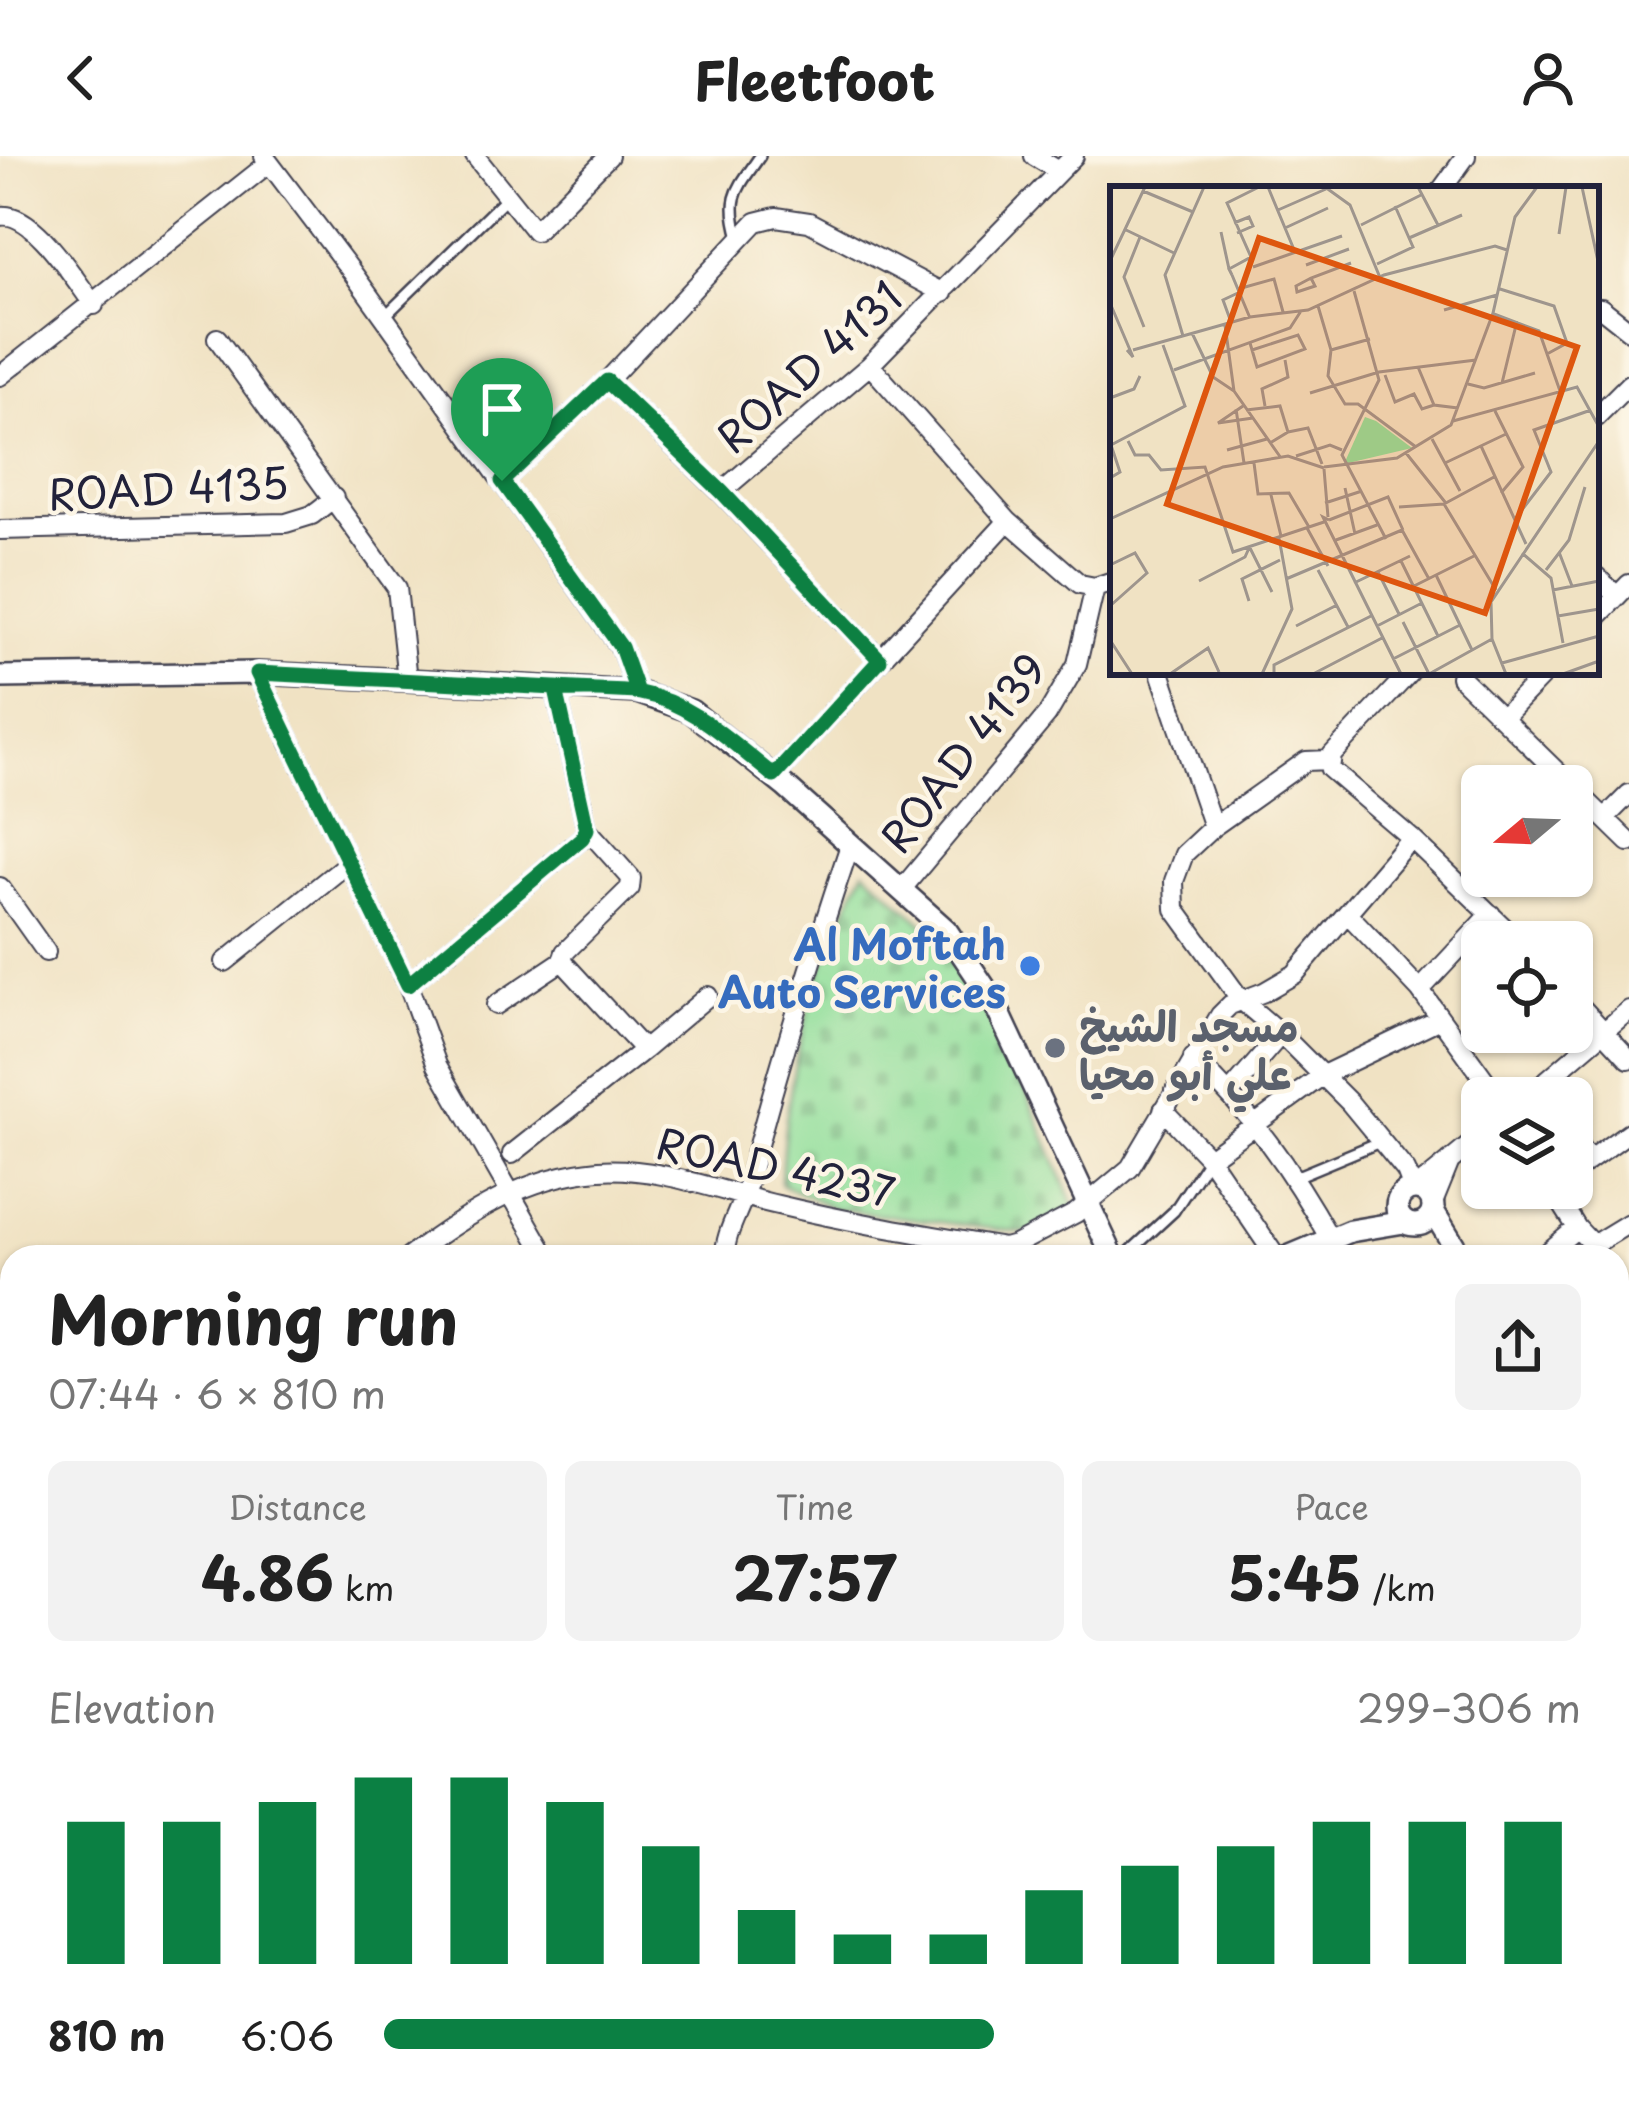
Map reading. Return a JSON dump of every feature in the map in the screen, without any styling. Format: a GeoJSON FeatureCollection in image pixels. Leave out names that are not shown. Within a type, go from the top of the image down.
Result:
{"type":"FeatureCollection","features":[{"type":"Feature","properties":{"kind":"street"},"geometry":{"type":"LineString","coordinates":[[475,156],[535,231],[609,156]]}},
{"type":"Feature","properties":{"kind":"street"},"geometry":{"type":"LineString","coordinates":[[1034,156],[1058,171]]}},
{"type":"Feature","properties":{"kind":"street","name":"ROAD 4131"},"geometry":{"type":"LineString","coordinates":[[722,492],[870,365],[1074,156]]}},
{"type":"Feature","properties":{"kind":"street"},"geometry":{"type":"LineString","coordinates":[[1444,186],[1466,156]]}},
{"type":"Feature","properties":{"kind":"street"},"geometry":{"type":"LineString","coordinates":[[0,376],[267,160],[621,647],[637,692]]}},
{"type":"Feature","properties":{"kind":"street"},"geometry":{"type":"LineString","coordinates":[[0,216],[10,214],[29,223],[94,304]]}},
{"type":"Feature","properties":{"kind":"street","name":"ROAD 4131"},"geometry":{"type":"LineString","coordinates":[[502,481],[607,381],[756,222],[776,217],[809,222],[943,293]]}},
{"type":"Feature","properties":{"kind":"street"},"geometry":{"type":"LineString","coordinates":[[1601,308],[1629,330]]}},
{"type":"Feature","properties":{"kind":"street","name":"ROAD 4135"},"geometry":{"type":"LineString","coordinates":[[217,338],[398,588],[406,680]]}},
{"type":"Feature","properties":{"kind":"street","name":"ROAD 4139"},"geometry":{"type":"LineString","coordinates":[[870,365],[1008,521],[1080,584],[1108,586],[1077,664],[1047,715],[901,890]]}},
{"type":"Feature","properties":{"kind":"street"},"geometry":{"type":"LineString","coordinates":[[607,381],[722,492],[880,660]]}},
{"type":"Feature","properties":{"kind":"street"},"geometry":{"type":"LineString","coordinates":[[1599,414],[1629,384]]}},
{"type":"Feature","properties":{"kind":"street","name":"ROAD 4135"},"geometry":{"type":"LineString","coordinates":[[0,530],[286,523],[312,515],[334,498]]}},
{"type":"Feature","properties":{"kind":"street"},"geometry":{"type":"LineString","coordinates":[[774,776],[1008,521]]}},
{"type":"Feature","properties":{"kind":"street"},"geometry":{"type":"LineString","coordinates":[[1599,615],[1623,590]]}},
{"type":"Feature","properties":{"kind":"street"},"geometry":{"type":"LineString","coordinates":[[257,673],[408,985],[436,1065],[540,1245]]}},
{"type":"Feature","properties":{"kind":"street"},"geometry":{"type":"LineString","coordinates":[[0,677],[257,673],[406,680],[637,692],[691,711],[774,776],[946,931],[993,1000],[1108,1245]]}},
{"type":"Feature","properties":{"kind":"street"},"geometry":{"type":"LineString","coordinates":[[1161,675],[1213,827]]}},
{"type":"Feature","properties":{"kind":"street"},"geometry":{"type":"LineString","coordinates":[[1330,765],[1408,675]]}},
{"type":"Feature","properties":{"kind":"street"},"geometry":{"type":"LineString","coordinates":[[1502,718],[1543,675]]}},
{"type":"Feature","properties":{"kind":"street"},"geometry":{"type":"LineString","coordinates":[[1460,677],[1629,842]]}},
{"type":"Feature","properties":{"kind":"street"},"geometry":{"type":"LineString","coordinates":[[496,1005],[562,961],[565,952],[630,888],[625,868],[587,829],[556,690]]}},
{"type":"Feature","properties":{"kind":"street"},"geometry":{"type":"LineString","coordinates":[[1449,1245],[1415,1204],[1400,1164],[1382,1142],[1323,1075],[1241,1000],[1175,909],[1174,880],[1184,854],[1213,827],[1306,761],[1330,765],[1498,921]]}},
{"type":"Feature","properties":{"kind":"street"},"geometry":{"type":"LineString","coordinates":[[1606,818],[1629,794]]}},
{"type":"Feature","properties":{"kind":"street"},"geometry":{"type":"LineString","coordinates":[[408,985],[587,829]]}},
{"type":"Feature","properties":{"kind":"street"},"geometry":{"type":"LineString","coordinates":[[1241,1000],[1295,974],[1411,838]]}},
{"type":"Feature","properties":{"kind":"street"},"geometry":{"type":"LineString","coordinates":[[725,1245],[744,1197],[789,1025],[850,845]]}},
{"type":"Feature","properties":{"kind":"street"},"geometry":{"type":"LineString","coordinates":[[225,962],[348,863]]}},
{"type":"Feature","properties":{"kind":"street"},"geometry":{"type":"LineString","coordinates":[[0,887],[6,910],[46,952]]}},
{"type":"Feature","properties":{"kind":"street"},"geometry":{"type":"LineString","coordinates":[[1348,914],[1420,989],[1483,1077]]}},
{"type":"Feature","properties":{"kind":"street"},"geometry":{"type":"LineString","coordinates":[[1420,989],[1491,914]]}},
{"type":"Feature","properties":{"kind":"street"},"geometry":{"type":"LineString","coordinates":[[562,961],[644,1050]]}},
{"type":"Feature","properties":{"kind":"street"},"geometry":{"type":"LineString","coordinates":[[512,1154],[708,996]]}},
{"type":"Feature","properties":{"kind":"street","name":"ROAD 4237"},"geometry":{"type":"LineString","coordinates":[[1018,1245],[1090,1202],[1130,1168],[1220,1015],[1241,1000]]}},
{"type":"Feature","properties":{"kind":"street"},"geometry":{"type":"LineString","coordinates":[[1555,1077],[1629,1010]]}},
{"type":"Feature","properties":{"kind":"street"},"geometry":{"type":"LineString","coordinates":[[1209,1158],[1323,1075],[1440,1018]]}},
{"type":"Feature","properties":{"kind":"street"},"geometry":{"type":"LineString","coordinates":[[1593,1019],[1629,1059]]}},
{"type":"Feature","properties":{"kind":"street"},"geometry":{"type":"LineString","coordinates":[[1231,1093],[1281,1034]]}},
{"type":"Feature","properties":{"kind":"street"},"geometry":{"type":"LineString","coordinates":[[1193,1058],[1231,1093],[1340,1235]]}},
{"type":"Feature","properties":{"kind":"street"},"geometry":{"type":"LineString","coordinates":[[1163,1109],[1209,1158],[1268,1245]]}},
{"type":"Feature","properties":{"kind":"street"},"geometry":{"type":"LineString","coordinates":[[1593,1157],[1629,1132]]}},
{"type":"Feature","properties":{"kind":"street"},"geometry":{"type":"LineString","coordinates":[[1316,1245],[1415,1204],[1461,1152]]}},
{"type":"Feature","properties":{"kind":"street","name":"ROAD 4237"},"geometry":{"type":"LineString","coordinates":[[426,1245],[465,1216],[509,1193],[554,1178],[601,1170],[643,1172],[970,1245]]}},
{"type":"Feature","properties":{"kind":"street"},"geometry":{"type":"LineString","coordinates":[[1565,1209],[1592,1245],[1629,1223]]}},
{"type":"Feature","properties":{"kind":"street"},"geometry":{"type":"LineString","coordinates":[[1556,1245],[1577,1228]]}},
{"type":"Feature","properties":{"kind":"lane"},"geometry":{"type":"LineString","coordinates":[[739,237],[731,208],[760,156]]}},
{"type":"Feature","properties":{"kind":"lane"},"geometry":{"type":"LineString","coordinates":[[385,317],[507,197]]}},
{"type":"Feature","properties":{"kind":"lane"},"geometry":{"type":"LineString","coordinates":[[1295,1178],[1382,1142]]}},
{"type":"Feature","properties":{"kind":"lane"},"geometry":{"type":"LineString","coordinates":[[1137,1245],[1174,1211],[1209,1158]]}},
{"type":"Feature","properties":{"kind":"green space"},"geometry":{"type":"Polygon","coordinates":[[[865,870],[943,942],[991,1008],[1076,1210],[1032,1234],[836,1209],[781,1184],[788,1101],[805,1023],[830,946],[865,870]]]}},
{"type":"Feature","properties":{"kind":"place","name":"Al Moftah Auto Services"},"geometry":{"type":"Point","coordinates":[1030,966]}},
{"type":"Feature","properties":{"kind":"place","name":"مسجد الشيخ علي أبو محيا"},"geometry":{"type":"Point","coordinates":[1055,1048]}},
{"type":"Feature","properties":{"kind":"route"},"geometry":{"type":"LineString","coordinates":[[502,481],[607,381],[722,492],[880,660],[774,776],[691,711],[663,699],[637,692],[556,690],[587,829],[408,985],[257,673],[637,692],[621,647],[502,481]]}}]}
